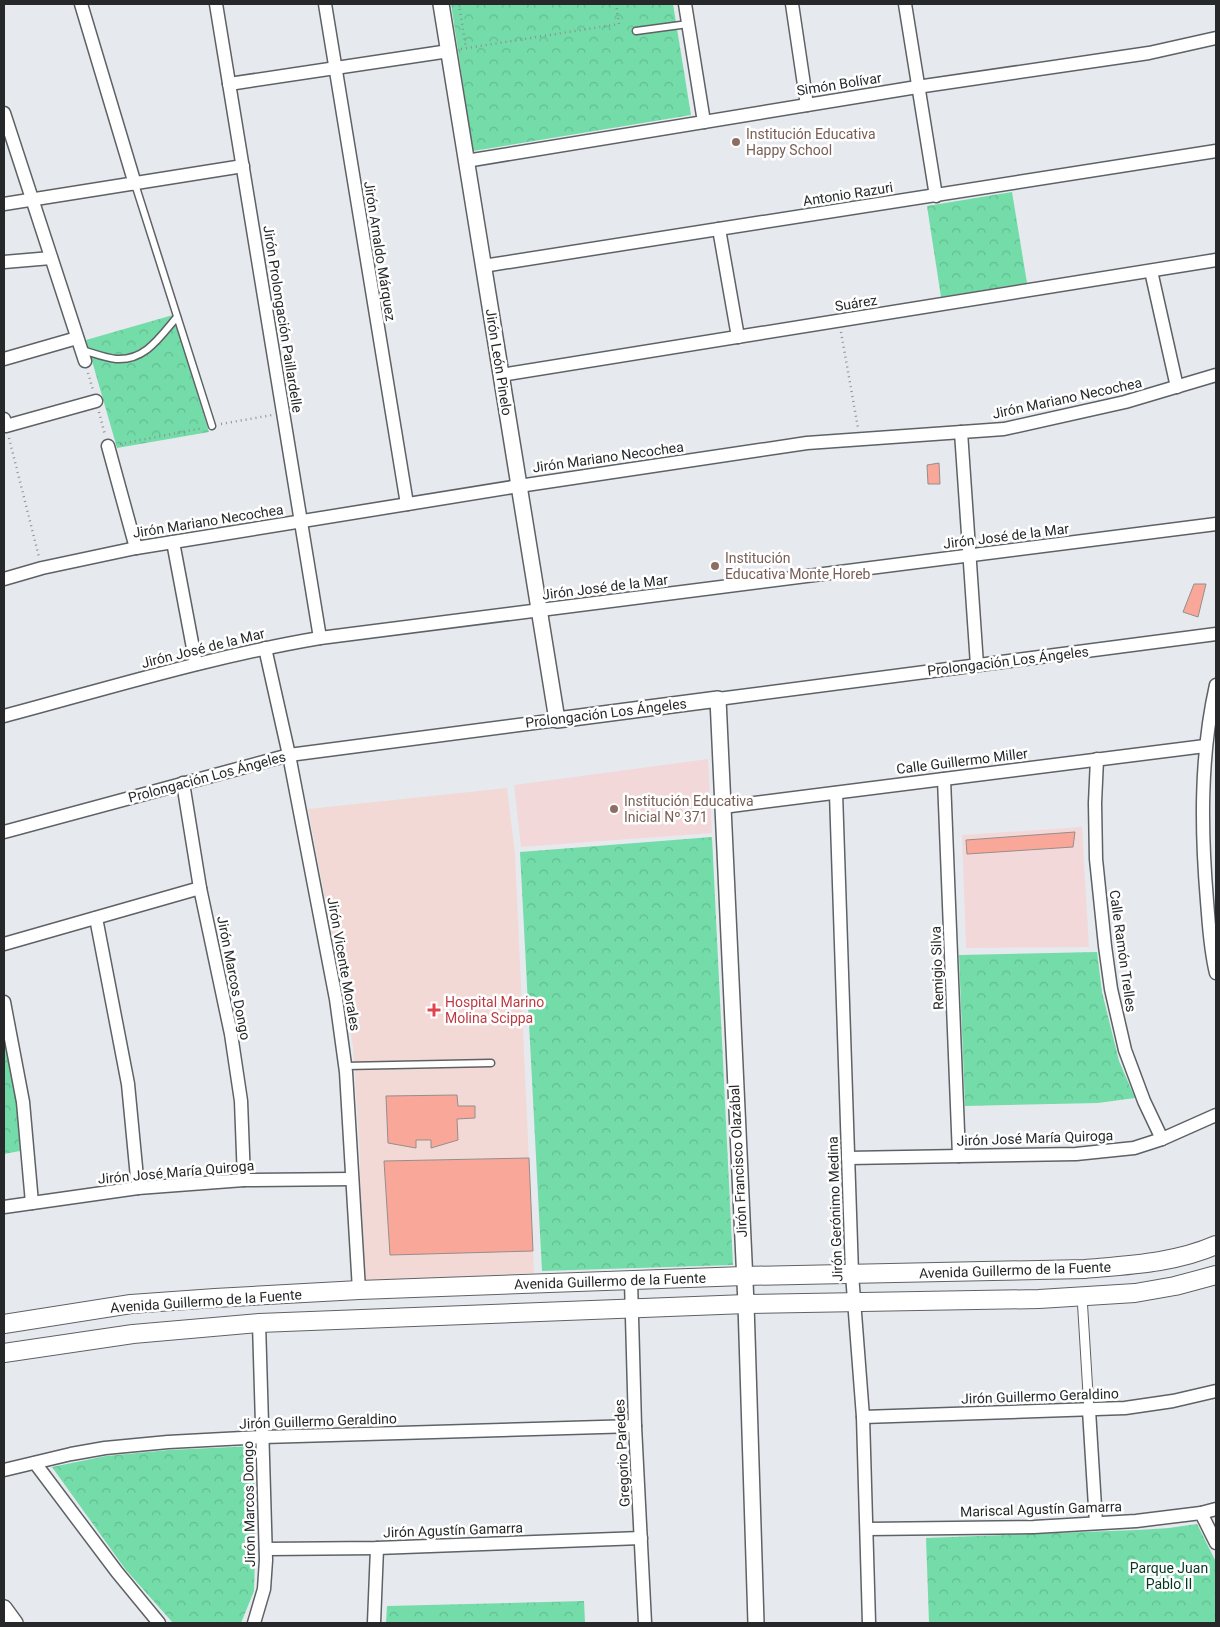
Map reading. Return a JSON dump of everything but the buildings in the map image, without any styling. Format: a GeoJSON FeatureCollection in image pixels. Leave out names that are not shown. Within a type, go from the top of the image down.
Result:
{"type":"FeatureCollection","features":[{"type":"Feature","properties":{"kind":"main road","name":"Avenida Guillermo de la Fuente"},"geometry":{"type":"LineString","coordinates":[[12,1322],[131,1304],[359,1290],[744,1276],[1085,1269],[1171,1259],[1216,1245]]}},
{"type":"Feature","properties":{"kind":"main road","name":"Avenida Guillermo de la Fuente"},"geometry":{"type":"LineString","coordinates":[[4,1353],[133,1334],[259,1323],[746,1304],[1039,1299],[1134,1293],[1175,1286],[1216,1275]]}},
{"type":"Feature","properties":{"kind":"main road"},"geometry":{"type":"LineString","coordinates":[[12,1322],[26,1350]]}},
{"type":"Feature","properties":{"kind":"street"},"geometry":{"type":"LineString","coordinates":[[81,4],[134,184]]}},
{"type":"Feature","properties":{"kind":"street","name":"Jirón Prolongación Paillardelle"},"geometry":{"type":"LineString","coordinates":[[216,4],[320,638]]}},
{"type":"Feature","properties":{"kind":"street","name":"Jirón Arnaldo Márquez"},"geometry":{"type":"LineString","coordinates":[[325,4],[407,504]]}},
{"type":"Feature","properties":{"kind":"street","name":"Jirón León Pinelo"},"geometry":{"type":"LineString","coordinates":[[441,4],[557,720]]}},
{"type":"Feature","properties":{"kind":"street"},"geometry":{"type":"LineString","coordinates":[[685,4],[704,122]]}},
{"type":"Feature","properties":{"kind":"street"},"geometry":{"type":"LineString","coordinates":[[792,4],[807,105]]}},
{"type":"Feature","properties":{"kind":"street"},"geometry":{"type":"LineString","coordinates":[[905,4],[936,196]]}},
{"type":"Feature","properties":{"kind":"street","name":"Simón Bolívar"},"geometry":{"type":"LineString","coordinates":[[466,161],[917,87],[1149,53],[1216,38]]}},
{"type":"Feature","properties":{"kind":"street"},"geometry":{"type":"LineString","coordinates":[[229,84],[449,51]]}},
{"type":"Feature","properties":{"kind":"street"},"geometry":{"type":"LineString","coordinates":[[4,114],[81,350],[4,359]]}},
{"type":"Feature","properties":{"kind":"street","name":"Antonio Razuri"},"geometry":{"type":"LineString","coordinates":[[483,266],[1216,151]]}},
{"type":"Feature","properties":{"kind":"street"},"geometry":{"type":"LineString","coordinates":[[4,204],[243,166]]}},
{"type":"Feature","properties":{"kind":"street"},"geometry":{"type":"LineString","coordinates":[[719,229],[738,337]]}},
{"type":"Feature","properties":{"kind":"street"},"geometry":{"type":"LineString","coordinates":[[4,262],[51,258]]}},
{"type":"Feature","properties":{"kind":"street","name":"Suárez"},"geometry":{"type":"LineString","coordinates":[[501,375],[1216,260]]}},
{"type":"Feature","properties":{"kind":"street"},"geometry":{"type":"LineString","coordinates":[[1151,271],[1177,387]]}},
{"type":"Feature","properties":{"kind":"street","name":"Jirón Mariano Necochea"},"geometry":{"type":"LineString","coordinates":[[4,579],[42,568],[136,548],[519,486],[808,443],[1004,429],[1125,402],[1216,375]]}},
{"type":"Feature","properties":{"kind":"street"},"geometry":{"type":"LineString","coordinates":[[5,423],[96,401]]}},
{"type":"Feature","properties":{"kind":"street"},"geometry":{"type":"LineString","coordinates":[[961,432],[977,665]]}},
{"type":"Feature","properties":{"kind":"street"},"geometry":{"type":"LineString","coordinates":[[108,446],[136,548]]}},
{"type":"Feature","properties":{"kind":"street","name":"Jirón José de la Mar"},"geometry":{"type":"LineString","coordinates":[[4,716],[196,664],[320,638],[1216,524]]}},
{"type":"Feature","properties":{"kind":"street"},"geometry":{"type":"LineString","coordinates":[[173,542],[196,664]]}},
{"type":"Feature","properties":{"kind":"street","name":"Prolongación Los Ángeles"},"geometry":{"type":"LineString","coordinates":[[4,832],[289,755],[1216,634]]}},
{"type":"Feature","properties":{"kind":"street","name":"Jirón Vicente Morales"},"geometry":{"type":"LineString","coordinates":[[265,648],[289,755],[336,999],[345,1066],[359,1290]]}},
{"type":"Feature","properties":{"kind":"street"},"geometry":{"type":"LineString","coordinates":[[1216,685],[1205,746],[1203,820],[1205,882],[1212,955],[1216,973]]}},
{"type":"Feature","properties":{"kind":"street","name":"Jirón Francisco Olazábal"},"geometry":{"type":"LineString","coordinates":[[718,699],[746,1304],[756,1623]]}},
{"type":"Feature","properties":{"kind":"street","name":"Calle Guillermo Miller"},"geometry":{"type":"LineString","coordinates":[[723,807],[1205,746]]}},
{"type":"Feature","properties":{"kind":"street","name":"Calle Ramón Trelles"},"geometry":{"type":"LineString","coordinates":[[1097,759],[1095,804],[1096,859],[1104,946],[1111,989],[1125,1050],[1144,1101],[1162,1139]]}},
{"type":"Feature","properties":{"kind":"street","name":"Remigio Silva"},"geometry":{"type":"LineString","coordinates":[[944,779],[959,1156]]}},
{"type":"Feature","properties":{"kind":"street","name":"Jirón Marcos Dongo"},"geometry":{"type":"LineString","coordinates":[[183,784],[200,888],[230,1034],[241,1101],[244,1180]]}},
{"type":"Feature","properties":{"kind":"street","name":"Jirón Gerónimo Medina"},"geometry":{"type":"LineString","coordinates":[[836,793],[852,1274],[863,1417],[869,1623]]}},
{"type":"Feature","properties":{"kind":"street"},"geometry":{"type":"LineString","coordinates":[[4,944],[200,888]]}},
{"type":"Feature","properties":{"kind":"street"},"geometry":{"type":"LineString","coordinates":[[96,918],[128,1084],[138,1188]]}},
{"type":"Feature","properties":{"kind":"street"},"geometry":{"type":"LineString","coordinates":[[4,1002],[23,1102],[32,1203]]}},
{"type":"Feature","properties":{"kind":"street","name":"Jirón José María Quiroga"},"geometry":{"type":"LineString","coordinates":[[848,1158],[1076,1154],[1134,1148],[1162,1139],[1216,1115]]}},
{"type":"Feature","properties":{"kind":"street","name":"Jirón José María Quiroga"},"geometry":{"type":"LineString","coordinates":[[4,1207],[138,1188],[244,1180],[352,1179]]}},
{"type":"Feature","properties":{"kind":"street","name":"Gregorio Paredes"},"geometry":{"type":"LineString","coordinates":[[631,1281],[646,1623]]}},
{"type":"Feature","properties":{"kind":"street"},"geometry":{"type":"LineString","coordinates":[[1082,1296],[1096,1523]]}},
{"type":"Feature","properties":{"kind":"street","name":"Jirón Marcos Dongo"},"geometry":{"type":"LineString","coordinates":[[254,1623],[264,1590],[266,1549],[259,1323]]}},
{"type":"Feature","properties":{"kind":"street","name":"Jirón Guillermo Geraldino"},"geometry":{"type":"LineString","coordinates":[[863,1417],[1125,1408],[1173,1401],[1216,1391]]}},
{"type":"Feature","properties":{"kind":"street","name":"Jirón Guillermo Geraldino"},"geometry":{"type":"LineString","coordinates":[[4,1470],[71,1454],[123,1446],[168,1442],[263,1437],[636,1426]]}},
{"type":"Feature","properties":{"kind":"street"},"geometry":{"type":"LineString","coordinates":[[35,1462],[159,1623]]}},
{"type":"Feature","properties":{"kind":"street","name":"Mariscal Agustín Gamarra"},"geometry":{"type":"LineString","coordinates":[[867,1529],[1034,1527],[1136,1521],[1201,1513],[1216,1509]]}},
{"type":"Feature","properties":{"kind":"street"},"geometry":{"type":"LineString","coordinates":[[1201,1513],[1216,1543]]}},
{"type":"Feature","properties":{"kind":"street","name":"Jirón Agustín Gamarra"},"geometry":{"type":"LineString","coordinates":[[266,1549],[378,1548],[641,1538]]}},
{"type":"Feature","properties":{"kind":"street"},"geometry":{"type":"LineString","coordinates":[[374,1623],[378,1548]]}},
{"type":"Feature","properties":{"kind":"street"},"geometry":{"type":"LineString","coordinates":[[4,1608],[15,1623]]}},
{"type":"Feature","properties":{"kind":"lane"},"geometry":{"type":"LineString","coordinates":[[636,31],[688,24]]}},
{"type":"Feature","properties":{"kind":"lane"},"geometry":{"type":"LineString","coordinates":[[134,184],[212,426]]}},
{"type":"Feature","properties":{"kind":"lane"},"geometry":{"type":"LineString","coordinates":[[81,350],[116,359],[143,354],[177,317]]}},
{"type":"Feature","properties":{"kind":"lane"},"geometry":{"type":"LineString","coordinates":[[345,1066],[491,1063]]}},
{"type":"Feature","properties":{"kind":"path"},"geometry":{"type":"LineString","coordinates":[[459,4],[466,48],[619,24],[616,4]]}},
{"type":"Feature","properties":{"kind":"path"},"geometry":{"type":"LineString","coordinates":[[839,321],[860,439]]}},
{"type":"Feature","properties":{"kind":"path"},"geometry":{"type":"LineString","coordinates":[[108,446],[283,412]]}},
{"type":"Feature","properties":{"kind":"path"},"geometry":{"type":"LineString","coordinates":[[5,423],[42,568]]}},
{"type":"Feature","properties":{"kind":"shaded area","name":"Institución Educativa Inicial Nº 371"},"geometry":{"type":"Polygon","coordinates":[[[708,759],[712,833],[521,847],[514,785],[708,759]]]}},
{"type":"Feature","properties":{"kind":"shaded area","name":"Hospital Marino Molina Scippa"},"geometry":{"type":"Polygon","coordinates":[[[507,788],[515,854],[534,1273],[366,1281],[353,1046],[308,809],[507,788]]]}},
{"type":"Feature","properties":{"kind":"shaded area"},"geometry":{"type":"Polygon","coordinates":[[[1082,827],[1089,947],[966,948],[962,835],[1082,827]]]}},
{"type":"Feature","properties":{"kind":"green space"},"geometry":{"type":"Polygon","coordinates":[[[451,4],[673,4],[691,115],[473,151],[451,4]]]}},
{"type":"Feature","properties":{"kind":"green space"},"geometry":{"type":"Polygon","coordinates":[[[1012,192],[1027,283],[941,297],[927,206],[1012,192]]]}},
{"type":"Feature","properties":{"kind":"green space"},"geometry":{"type":"Polygon","coordinates":[[[173,315],[209,432],[117,448],[86,340],[173,315]]]}},
{"type":"Feature","properties":{"kind":"green space"},"geometry":{"type":"Polygon","coordinates":[[[712,837],[733,1265],[542,1271],[520,852],[712,837]]]}},
{"type":"Feature","properties":{"kind":"green space"},"geometry":{"type":"Polygon","coordinates":[[[1097,952],[1102,992],[1119,1061],[1135,1098],[1098,1103],[965,1106],[959,955],[1097,952]]]}},
{"type":"Feature","properties":{"kind":"green space"},"geometry":{"type":"Polygon","coordinates":[[[4,1038],[17,1106],[20,1151],[4,1154],[4,1038]]]}},
{"type":"Feature","properties":{"kind":"green space"},"geometry":{"type":"Polygon","coordinates":[[[254,1446],[254,1591],[241,1623],[173,1623],[126,1570],[52,1467],[106,1456],[169,1450],[254,1446]]]}},
{"type":"Feature","properties":{"kind":"green space","name":"Parque Juan Pablo II"},"geometry":{"type":"Polygon","coordinates":[[[1197,1524],[1216,1562],[1216,1623],[929,1623],[926,1538],[1138,1530],[1197,1524]]]}},
{"type":"Feature","properties":{"kind":"green space"},"geometry":{"type":"Polygon","coordinates":[[[584,1601],[585,1623],[386,1623],[387,1606],[584,1601]]]}},
{"type":"Feature","properties":{"kind":"place","name":"Institución Educativa Happy School"},"geometry":{"type":"Point","coordinates":[736,142]}},
{"type":"Feature","properties":{"kind":"place","name":"Institución Educativa Monte Horeb"},"geometry":{"type":"Point","coordinates":[715,566]}},
{"type":"Feature","properties":{"kind":"place","name":"Institución Educativa Inicial Nº 371"},"geometry":{"type":"Point","coordinates":[614,809]}},
{"type":"Feature","properties":{"kind":"place","name":"Hospital Marino Molina Scippa"},"geometry":{"type":"Point","coordinates":[434,1010]}}]}
